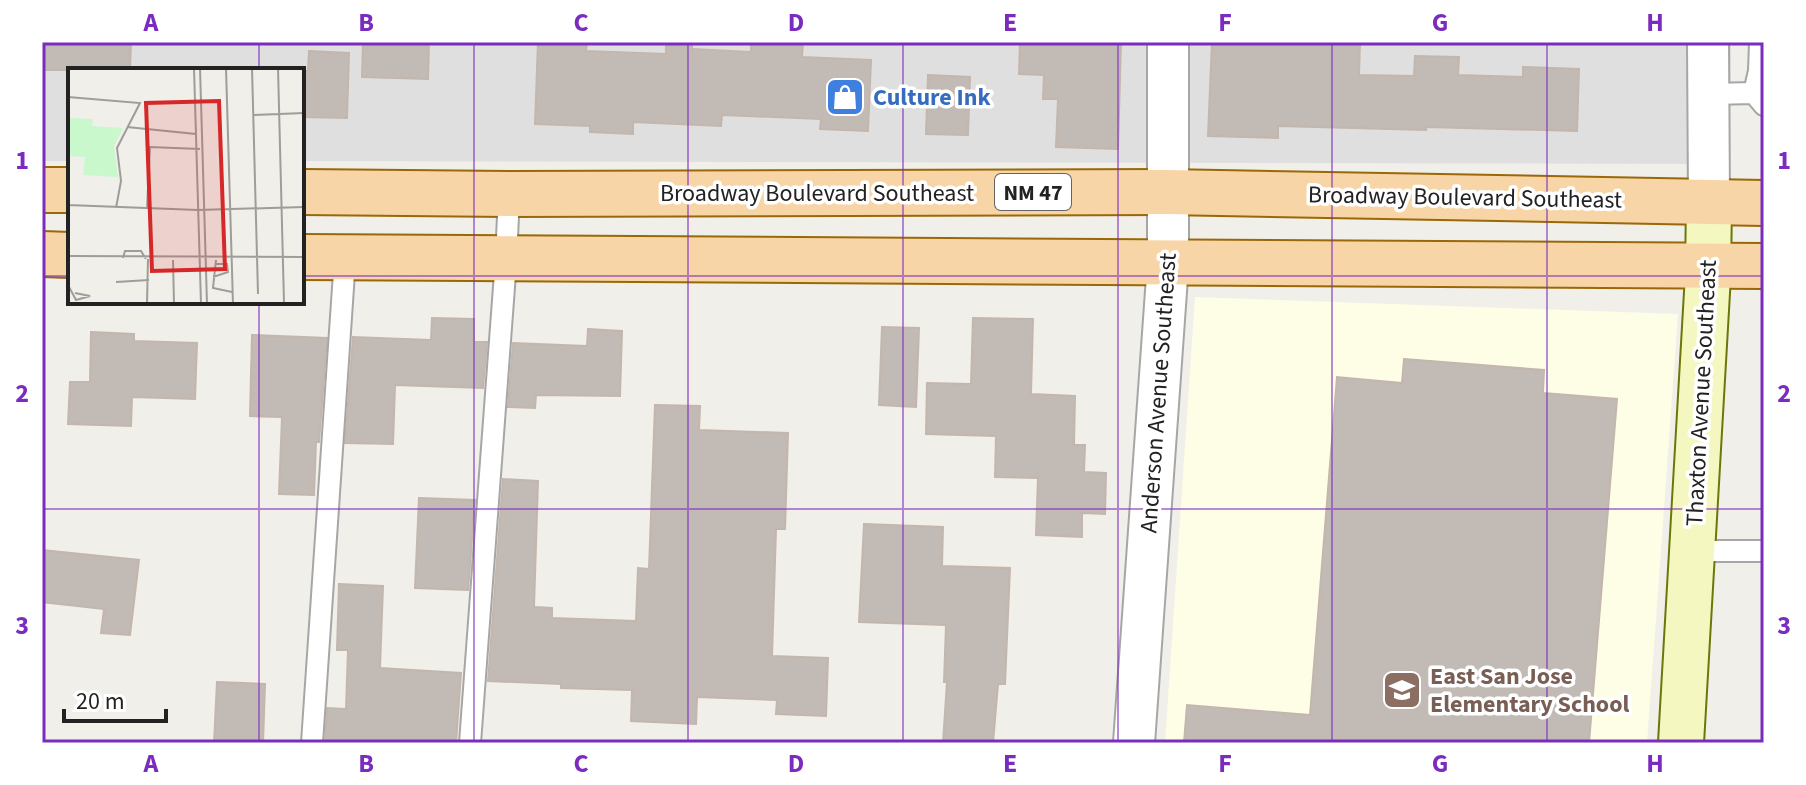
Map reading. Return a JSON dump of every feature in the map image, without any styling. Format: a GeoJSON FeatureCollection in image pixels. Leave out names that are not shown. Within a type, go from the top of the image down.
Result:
{"type":"FeatureCollection","features":[{"type":"Feature","properties":{"kind":"main road"},"geometry":{"type":"LineString","coordinates":[[42,190],[68,190]]}},
{"type":"Feature","properties":{"kind":"main road","name":"Broadway Boulevard Southeast"},"geometry":{"type":"LineString","coordinates":[[304,192],[1167,192],[1764,203]]}},
{"type":"Feature","properties":{"kind":"main road"},"geometry":{"type":"LineString","coordinates":[[42,254],[68,255]]}},
{"type":"Feature","properties":{"kind":"main road"},"geometry":{"type":"LineString","coordinates":[[304,257],[1764,266]]}},
{"type":"Feature","properties":{"kind":"street","name":"Anderson Avenue Southeast"},"geometry":{"type":"LineString","coordinates":[[1134,743],[1168,263],[1168,42]]}},
{"type":"Feature","properties":{"kind":"street","name":"Thaxton Avenue Southeast"},"geometry":{"type":"LineString","coordinates":[[1681,743],[1709,266],[1708,42]]}},
{"type":"Feature","properties":{"kind":"lane"},"geometry":{"type":"LineString","coordinates":[[1709,94],[1759,99],[1760,42]]}},
{"type":"Feature","properties":{"kind":"lane"},"geometry":{"type":"LineString","coordinates":[[470,743],[509,194]]}},
{"type":"Feature","properties":{"kind":"lane"},"geometry":{"type":"LineString","coordinates":[[312,743],[345,258]]}},
{"type":"Feature","properties":{"kind":"lane"},"geometry":{"type":"LineString","coordinates":[[1693,551],[1764,551]]}},
{"type":"Feature","properties":{"kind":"shaded area"},"geometry":{"type":"Polygon","coordinates":[[[42,42],[1731,42],[1730,164],[304,161],[304,68],[68,68],[68,161],[42,161],[42,42]]]}},
{"type":"Feature","properties":{"kind":"shaded area"},"geometry":{"type":"Polygon","coordinates":[[[1195,297],[1678,314],[1647,743],[1165,743],[1195,297]]]}},
{"type":"Feature","properties":{"kind":"building"},"geometry":{"type":"Polygon","coordinates":[[[42,42],[131,42],[130,68],[42,70],[42,42]]]}},
{"type":"Feature","properties":{"kind":"building"},"geometry":{"type":"Polygon","coordinates":[[[363,42],[429,42],[428,79],[362,77],[363,42]]]}},
{"type":"Feature","properties":{"kind":"building"},"geometry":{"type":"Polygon","coordinates":[[[538,42],[587,42],[586,51],[666,54],[666,42],[692,42],[692,49],[751,52],[751,42],[803,42],[802,57],[871,60],[868,131],[820,129],[821,119],[722,115],[721,126],[633,122],[633,134],[590,132],[590,126],[535,124],[538,42]]]}},
{"type":"Feature","properties":{"kind":"building"},"geometry":{"type":"Polygon","coordinates":[[[1020,42],[1121,42],[1118,149],[1056,147],[1058,99],[1043,99],[1044,75],[1019,74],[1020,42]]]}},
{"type":"Feature","properties":{"kind":"building"},"geometry":{"type":"Polygon","coordinates":[[[1212,42],[1360,42],[1359,75],[1414,76],[1415,56],[1459,57],[1458,75],[1523,77],[1523,67],[1579,69],[1577,131],[1278,126],[1278,138],[1208,136],[1212,42]]]}},
{"type":"Feature","properties":{"kind":"building"},"geometry":{"type":"Polygon","coordinates":[[[309,51],[349,53],[347,118],[304,117],[304,71],[308,71],[309,51]]]}},
{"type":"Feature","properties":{"kind":"building"},"geometry":{"type":"Polygon","coordinates":[[[928,75],[970,77],[968,135],[926,134],[928,75]]]}},
{"type":"Feature","properties":{"kind":"building"},"geometry":{"type":"Polygon","coordinates":[[[432,318],[474,319],[474,342],[487,342],[483,388],[395,385],[393,444],[345,443],[353,337],[431,340],[432,318]]]}},
{"type":"Feature","properties":{"kind":"building"},"geometry":{"type":"Polygon","coordinates":[[[973,318],[1033,319],[1031,394],[1075,396],[1074,445],[1085,445],[1084,472],[1106,473],[1105,514],[1082,513],[1082,537],[1036,535],[1038,478],[995,477],[996,436],[926,434],[927,383],[971,384],[973,318]]]}},
{"type":"Feature","properties":{"kind":"building"},"geometry":{"type":"Polygon","coordinates":[[[882,327],[919,328],[916,407],[879,405],[882,327]]]}},
{"type":"Feature","properties":{"kind":"building"},"geometry":{"type":"Polygon","coordinates":[[[588,329],[622,331],[620,396],[536,395],[535,408],[508,407],[513,343],[587,346],[588,329]]]}},
{"type":"Feature","properties":{"kind":"building"},"geometry":{"type":"Polygon","coordinates":[[[91,332],[134,334],[134,341],[197,343],[195,399],[132,397],[131,426],[68,424],[70,382],[90,382],[91,332]]]}},
{"type":"Feature","properties":{"kind":"building"},"geometry":{"type":"Polygon","coordinates":[[[252,335],[327,338],[314,495],[279,494],[282,417],[250,416],[252,335]]]}},
{"type":"Feature","properties":{"kind":"building"},"geometry":{"type":"Polygon","coordinates":[[[1404,359],[1544,370],[1543,393],[1617,399],[1589,743],[1184,743],[1187,705],[1310,715],[1337,377],[1402,383],[1404,359]]]}},
{"type":"Feature","properties":{"kind":"building"},"geometry":{"type":"Polygon","coordinates":[[[655,405],[700,406],[699,430],[788,433],[785,529],[776,529],[772,656],[828,658],[826,716],[776,714],[777,700],[697,697],[696,724],[631,721],[632,690],[561,688],[561,684],[488,681],[503,479],[538,481],[534,607],[552,608],[552,618],[636,621],[638,568],[649,569],[655,405]]]}},
{"type":"Feature","properties":{"kind":"building"},"geometry":{"type":"Polygon","coordinates":[[[419,498],[475,500],[468,590],[415,588],[419,498]]]}},
{"type":"Feature","properties":{"kind":"building"},"geometry":{"type":"Polygon","coordinates":[[[864,524],[943,527],[942,566],[1010,568],[1005,684],[998,684],[993,743],[943,743],[947,682],[944,682],[946,625],[859,622],[864,524]]]}},
{"type":"Feature","properties":{"kind":"building"},"geometry":{"type":"Polygon","coordinates":[[[42,550],[139,560],[130,635],[101,633],[104,609],[42,602],[42,550]]]}},
{"type":"Feature","properties":{"kind":"building"},"geometry":{"type":"Polygon","coordinates":[[[339,584],[383,586],[380,668],[461,673],[456,743],[325,743],[327,708],[346,709],[348,650],[337,650],[339,584]]]}},
{"type":"Feature","properties":{"kind":"building"},"geometry":{"type":"Polygon","coordinates":[[[217,682],[265,684],[263,743],[214,743],[217,682]]]}},
{"type":"Feature","properties":{"kind":"place","name":"Culture Ink"},"geometry":{"type":"Point","coordinates":[845,97]}},
{"type":"Feature","properties":{"kind":"place","name":"East San Jose Elementary School"},"geometry":{"type":"Point","coordinates":[1402,690]}}]}
